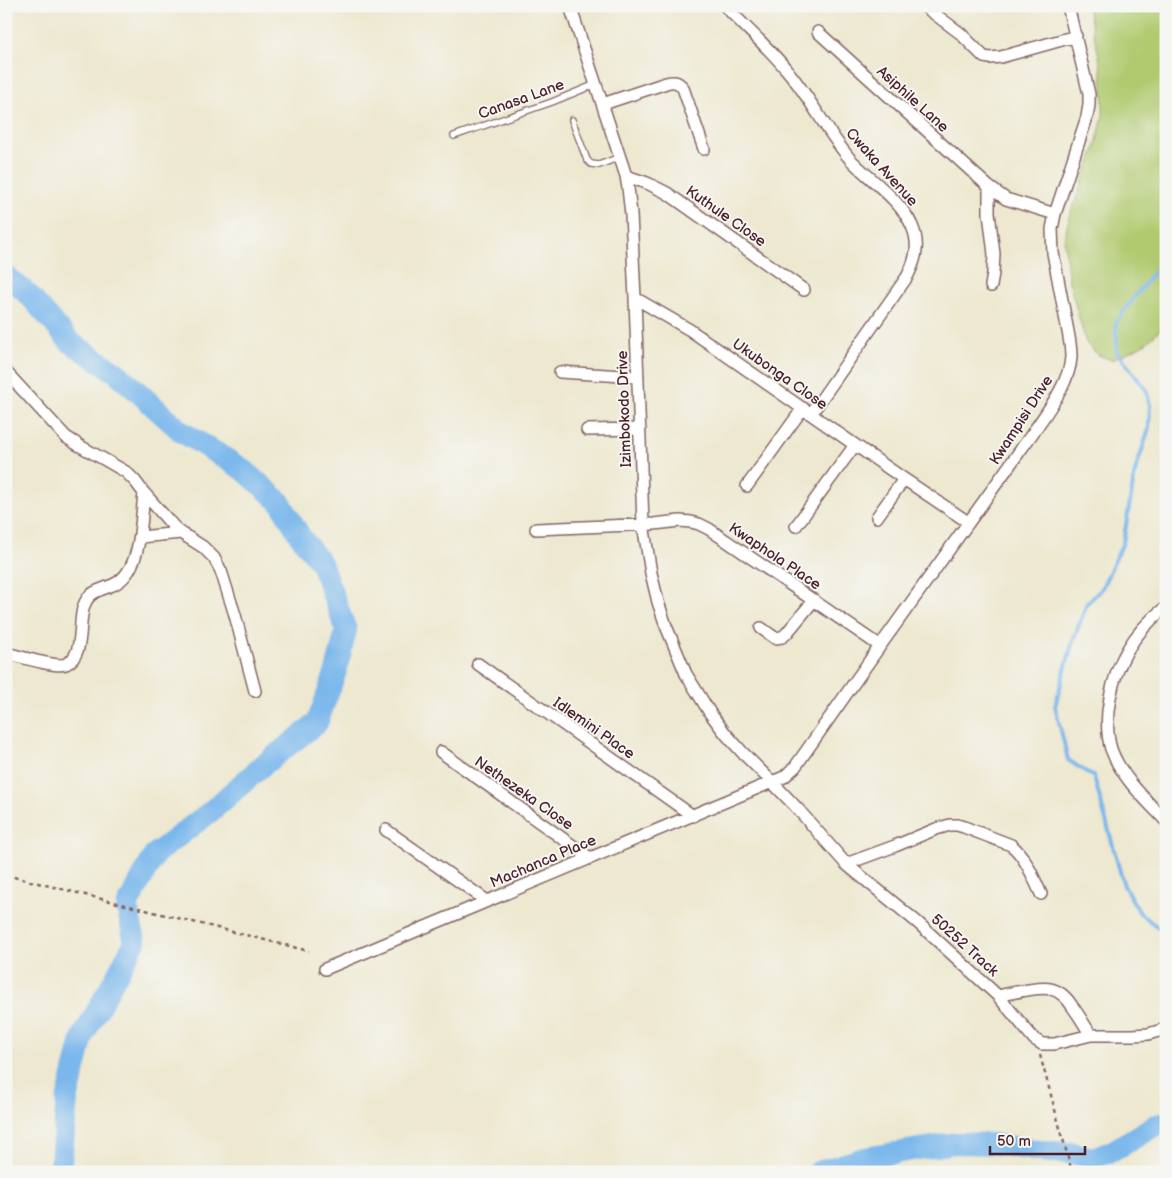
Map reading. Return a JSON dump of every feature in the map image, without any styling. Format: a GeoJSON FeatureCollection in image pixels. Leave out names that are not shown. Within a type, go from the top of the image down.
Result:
{"type":"FeatureCollection","features":[{"type":"Feature","properties":{"kind":"street","name":"Izimbokodo Drive"},"geometry":{"type":"LineString","coordinates":[[570,6],[620,157],[628,188],[635,298],[643,524],[658,602],[686,674],[710,712],[742,752],[772,782]]}},
{"type":"Feature","properties":{"kind":"street","name":"Cwaka Avenue"},"geometry":{"type":"LineString","coordinates":[[725,6],[786,69],[850,158],[901,209],[912,224],[916,240],[916,258],[908,276],[807,411],[747,486]]}},
{"type":"Feature","properties":{"kind":"street"},"geometry":{"type":"LineString","coordinates":[[924,6],[960,34],[978,52],[990,58],[1001,57],[1076,36]]}},
{"type":"Feature","properties":{"kind":"street","name":"Kwampisi Drive"},"geometry":{"type":"LineString","coordinates":[[772,782],[784,776],[795,767],[968,522],[1027,442],[1050,408],[1065,379],[1071,357],[1053,253],[1052,229],[1055,214],[1087,117],[1089,105],[1089,94],[1068,6]]}},
{"type":"Feature","properties":{"kind":"street","name":"Asiphile Lane"},"geometry":{"type":"LineString","coordinates":[[818,32],[989,188],[1006,199],[1055,214]]}},
{"type":"Feature","properties":{"kind":"street"},"geometry":{"type":"LineString","coordinates":[[603,104],[666,83],[678,83],[683,88],[704,149]]}},
{"type":"Feature","properties":{"kind":"street","name":"Kuthule Close"},"geometry":{"type":"LineString","coordinates":[[626,176],[668,193],[804,290]]}},
{"type":"Feature","properties":{"kind":"street"},"geometry":{"type":"LineString","coordinates":[[989,188],[988,213],[994,254],[991,286]]}},
{"type":"Feature","properties":{"kind":"street","name":"Ukubonga Close"},"geometry":{"type":"LineString","coordinates":[[635,298],[690,330],[904,480],[968,522]]}},
{"type":"Feature","properties":{"kind":"street"},"geometry":{"type":"LineString","coordinates":[[6,372],[66,437],[126,472],[181,533],[203,547],[214,558],[221,570],[235,615],[255,691]]}},
{"type":"Feature","properties":{"kind":"street"},"geometry":{"type":"LineString","coordinates":[[560,372],[638,377]]}},
{"type":"Feature","properties":{"kind":"street"},"geometry":{"type":"LineString","coordinates":[[588,430],[640,429]]}},
{"type":"Feature","properties":{"kind":"street"},"geometry":{"type":"LineString","coordinates":[[796,526],[855,445]]}},
{"type":"Feature","properties":{"kind":"street"},"geometry":{"type":"LineString","coordinates":[[877,518],[904,480]]}},
{"type":"Feature","properties":{"kind":"street"},"geometry":{"type":"LineString","coordinates":[[6,653],[51,664],[67,664],[76,653],[80,642],[82,609],[89,596],[94,592],[117,583],[130,570],[140,537],[144,493]]}},
{"type":"Feature","properties":{"kind":"street","name":"Kwaphola Place"},"geometry":{"type":"LineString","coordinates":[[536,529],[680,521],[699,524],[880,646]]}},
{"type":"Feature","properties":{"kind":"street"},"geometry":{"type":"LineString","coordinates":[[140,537],[181,533]]}},
{"type":"Feature","properties":{"kind":"street"},"geometry":{"type":"LineString","coordinates":[[761,628],[775,638],[782,637],[814,600]]}},
{"type":"Feature","properties":{"kind":"street"},"geometry":{"type":"LineString","coordinates":[[1163,609],[1139,631],[1124,655],[1112,687],[1108,734],[1111,749],[1123,772],[1166,822]]}},
{"type":"Feature","properties":{"kind":"street","name":"Idlemini Place"},"geometry":{"type":"LineString","coordinates":[[478,664],[693,816]]}},
{"type":"Feature","properties":{"kind":"street","name":"Nethezeka Close"},"geometry":{"type":"LineString","coordinates":[[441,752],[590,858]]}},
{"type":"Feature","properties":{"kind":"street","name":"Machanca Place"},"geometry":{"type":"LineString","coordinates":[[325,969],[772,782]]}},
{"type":"Feature","properties":{"kind":"street","name":"50252 Track"},"geometry":{"type":"LineString","coordinates":[[772,782],[846,864],[917,922],[998,996],[1034,1039]]}},
{"type":"Feature","properties":{"kind":"street"},"geometry":{"type":"LineString","coordinates":[[846,864],[936,828],[957,825],[1004,842],[1015,848],[1029,868],[1041,894]]}},
{"type":"Feature","properties":{"kind":"street"},"geometry":{"type":"LineString","coordinates":[[386,830],[487,901]]}},
{"type":"Feature","properties":{"kind":"street"},"geometry":{"type":"LineString","coordinates":[[998,996],[1050,988],[1057,991],[1072,1004],[1091,1035]]}},
{"type":"Feature","properties":{"kind":"street"},"geometry":{"type":"LineString","coordinates":[[1034,1039],[1042,1044],[1054,1044],[1091,1035],[1148,1034],[1166,1028]]}},
{"type":"Feature","properties":{"kind":"lane","name":"Canasa Lane"},"geometry":{"type":"LineString","coordinates":[[454,136],[552,102],[596,84]]}},
{"type":"Feature","properties":{"kind":"lane"},"geometry":{"type":"LineString","coordinates":[[572,120],[587,160],[591,164],[599,164],[620,157]]}},
{"type":"Feature","properties":{"kind":"path"},"geometry":{"type":"LineString","coordinates":[[6,875],[310,951]]}},
{"type":"Feature","properties":{"kind":"path"},"geometry":{"type":"LineString","coordinates":[[1034,1039],[1072,1172]]}},
{"type":"Feature","properties":{"kind":"green space"},"geometry":{"type":"Polygon","coordinates":[[[1087,6],[1166,6],[1166,324],[1146,343],[1111,360],[1098,355],[1086,343],[1069,282],[1064,241],[1069,217],[1095,149],[1103,116],[1103,86],[1099,56],[1087,6]]]}},
{"type":"Feature","properties":{"kind":"waterway"},"geometry":{"type":"LineString","coordinates":[[1166,249],[1159,266],[1116,323],[1117,352],[1146,389],[1150,406],[1149,428],[1135,472],[1123,543],[1101,590],[1087,603],[1072,644],[1055,706],[1068,760],[1094,777],[1124,886],[1140,913],[1166,934]]}},
{"type":"Feature","properties":{"kind":"waterway"},"geometry":{"type":"LineString","coordinates":[[6,276],[28,294],[70,342],[117,373],[182,432],[244,470],[280,502],[300,536],[321,563],[346,630],[336,671],[317,723],[262,766],[210,812],[155,854],[127,906],[135,942],[83,1036],[67,1100],[60,1172]]}},
{"type":"Feature","properties":{"kind":"waterway"},"geometry":{"type":"LineString","coordinates":[[818,1172],[864,1158],[956,1143],[994,1144],[1039,1151],[1072,1153],[1092,1158],[1113,1151],[1154,1126],[1166,1122]]}}]}
